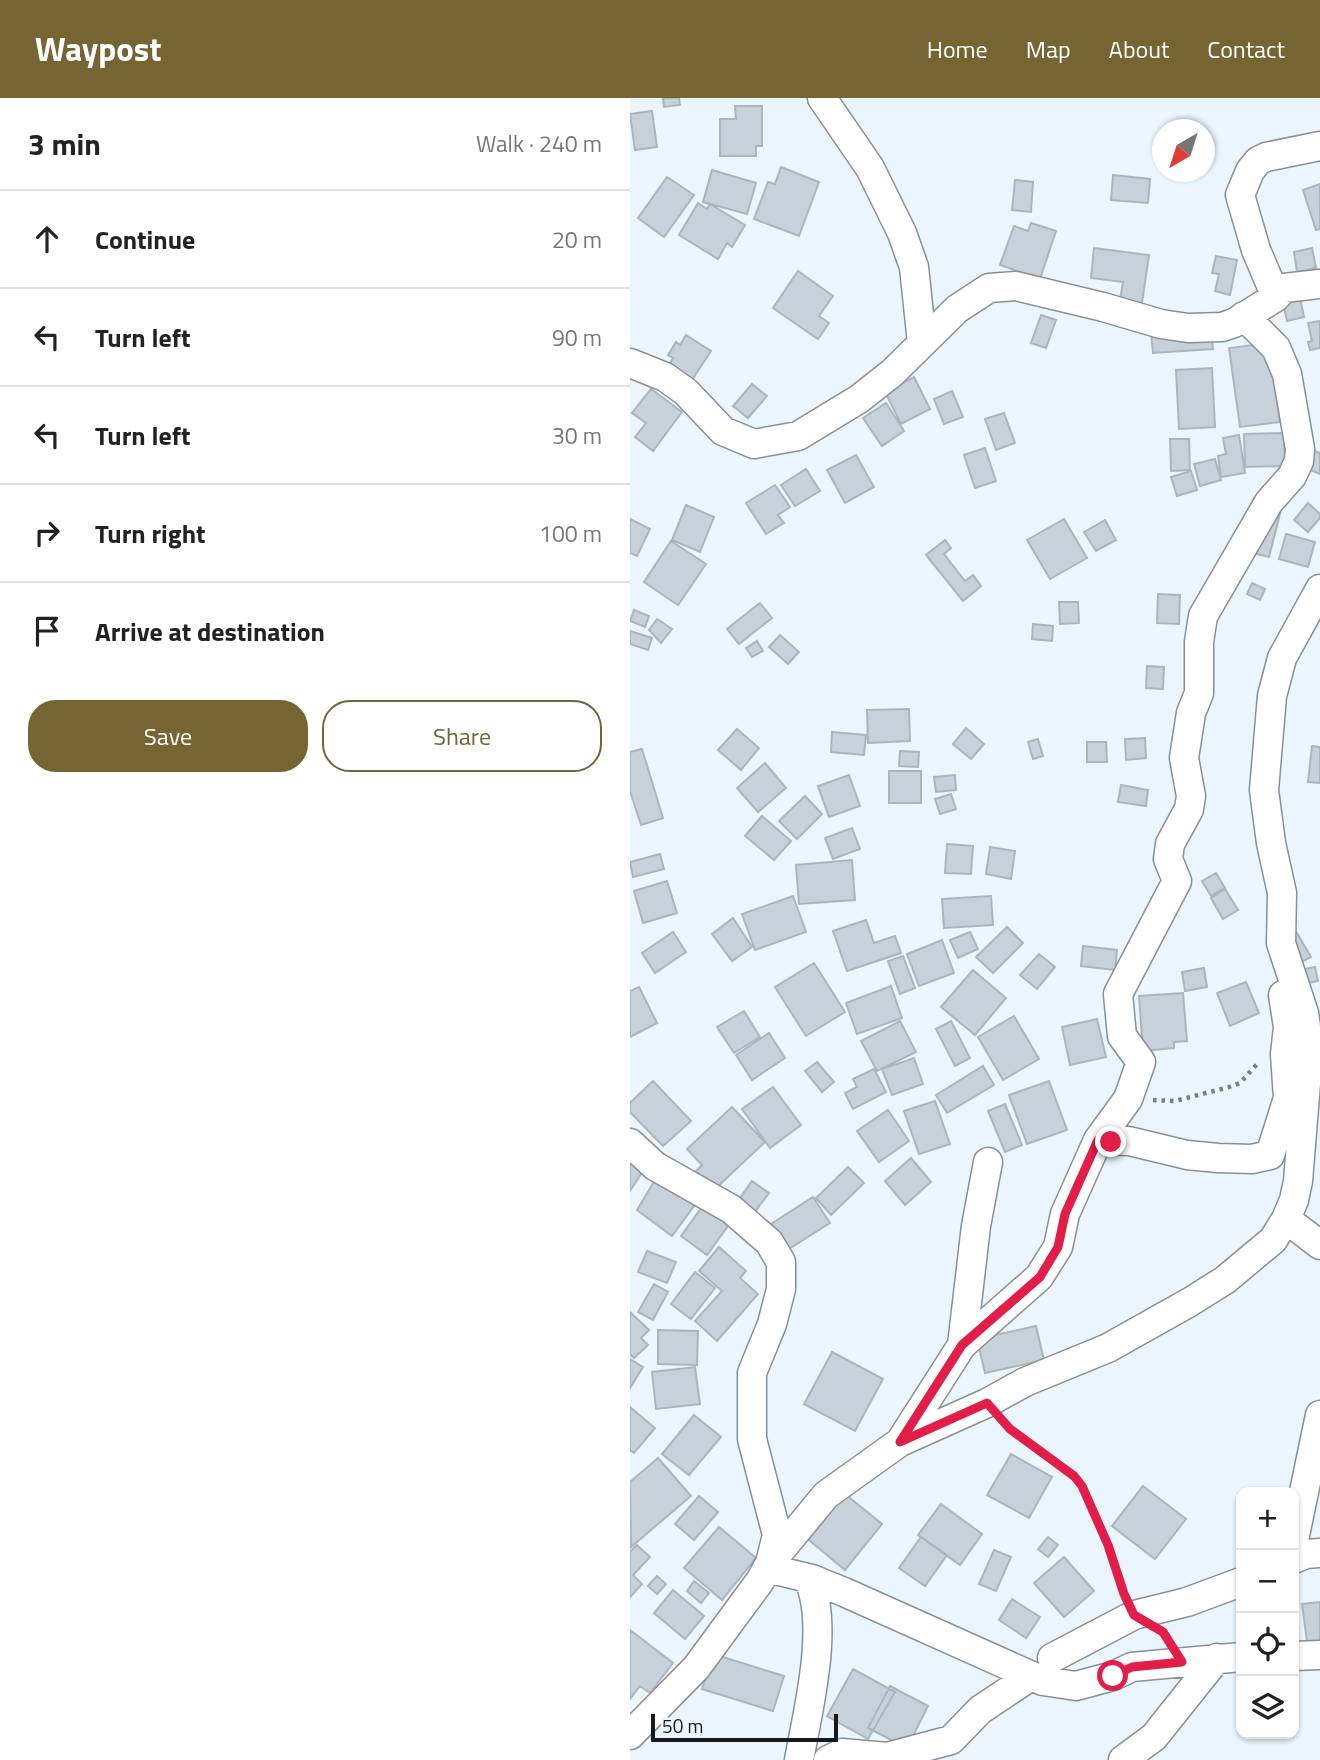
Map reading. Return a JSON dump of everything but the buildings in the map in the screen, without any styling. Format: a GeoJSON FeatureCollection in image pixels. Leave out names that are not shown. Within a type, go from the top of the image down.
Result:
{"type":"FeatureCollection","features":[{"type":"Feature","properties":{"kind":"street"},"geometry":{"type":"LineString","coordinates":[[822,98],[870,168],[902,233],[914,267],[922,343]]}},
{"type":"Feature","properties":{"kind":"street"},"geometry":{"type":"LineString","coordinates":[[1276,298],[1256,250],[1240,195],[1250,171],[1258,161],[1320,146]]}},
{"type":"Feature","properties":{"kind":"street"},"geometry":{"type":"LineString","coordinates":[[630,363],[665,377],[686,392],[723,431],[754,444],[798,436],[859,399],[892,373],[957,309],[989,288],[1016,286],[1161,324],[1188,328],[1222,327],[1234,323],[1276,298],[1284,288],[1320,284]]}},
{"type":"Feature","properties":{"kind":"street"},"geometry":{"type":"LineString","coordinates":[[900,1442],[962,1345],[1040,1277],[1049,1264],[1058,1247],[1065,1214],[1098,1140],[1128,1099],[1141,1062],[1122,1036],[1118,994],[1177,881],[1168,859],[1170,844],[1189,809],[1191,796],[1184,758],[1191,713],[1199,693],[1199,642],[1203,616],[1269,502],[1292,476],[1299,461],[1300,449],[1287,374],[1276,348],[1244,316]]}},
{"type":"Feature","properties":{"kind":"street"},"geometry":{"type":"LineString","coordinates":[[630,1735],[696,1668],[769,1566],[826,1495],[900,1442],[987,1403],[1025,1382],[1108,1348],[1190,1303],[1256,1255],[1273,1240],[1286,1219],[1298,1181],[1308,1042],[1304,1013],[1281,943],[1282,893],[1271,843],[1264,790],[1272,696],[1282,658],[1320,590]]}},
{"type":"Feature","properties":{"kind":"street"},"geometry":{"type":"LineString","coordinates":[[1098,1140],[1129,1141],[1187,1155],[1218,1158],[1252,1159],[1270,1154],[1288,1098],[1285,1054],[1288,1027],[1283,993]]}},
{"type":"Feature","properties":{"kind":"street"},"geometry":{"type":"LineString","coordinates":[[630,1143],[655,1166],[732,1209],[769,1242],[781,1262],[781,1289],[772,1324],[752,1373],[751,1386],[752,1438],[777,1535],[769,1566]]}},
{"type":"Feature","properties":{"kind":"street"},"geometry":{"type":"LineString","coordinates":[[962,1345],[976,1226],[988,1162]]}},
{"type":"Feature","properties":{"kind":"street"},"geometry":{"type":"LineString","coordinates":[[1286,1219],[1320,1245]]}},
{"type":"Feature","properties":{"kind":"street"},"geometry":{"type":"LineString","coordinates":[[1299,1516],[1320,1415]]}},
{"type":"Feature","properties":{"kind":"street"},"geometry":{"type":"LineString","coordinates":[[1299,1557],[1320,1553]]}},
{"type":"Feature","properties":{"kind":"street"},"geometry":{"type":"LineString","coordinates":[[769,1566],[808,1578],[906,1619],[1042,1667]]}},
{"type":"Feature","properties":{"kind":"street"},"geometry":{"type":"LineString","coordinates":[[799,1760],[817,1640],[817,1602],[808,1578]]}},
{"type":"Feature","properties":{"kind":"street"},"geometry":{"type":"LineString","coordinates":[[828,1760],[842,1753],[887,1756],[951,1740],[980,1710],[1042,1667],[1134,1615],[1187,1602],[1236,1584]]}},
{"type":"Feature","properties":{"kind":"street"},"geometry":{"type":"LineString","coordinates":[[1299,1656],[1320,1654]]}},
{"type":"Feature","properties":{"kind":"street"},"geometry":{"type":"LineString","coordinates":[[1042,1667],[1043,1681],[1076,1686],[1113,1676],[1132,1667],[1229,1658]]}},
{"type":"Feature","properties":{"kind":"street"},"geometry":{"type":"LineString","coordinates":[[1123,1760],[1154,1737],[1229,1658]]}},
{"type":"Feature","properties":{"kind":"path"},"geometry":{"type":"LineString","coordinates":[[1128,1099],[1175,1101],[1229,1087],[1240,1083],[1262,1059]]}},
{"type":"Feature","properties":{"kind":"path"},"geometry":{"type":"LineString","coordinates":[[987,1403],[1010,1429],[1074,1476],[1082,1486],[1134,1615]]}},
{"type":"Feature","properties":{"kind":"route"},"geometry":{"type":"LineString","coordinates":[[1111,1142],[1098,1140],[1065,1214],[1058,1247],[1040,1277],[962,1345],[900,1442],[987,1403],[1010,1429],[1074,1476],[1082,1486],[1108,1545],[1134,1615],[1163,1632],[1182,1662],[1132,1667],[1113,1676]]}}]}
